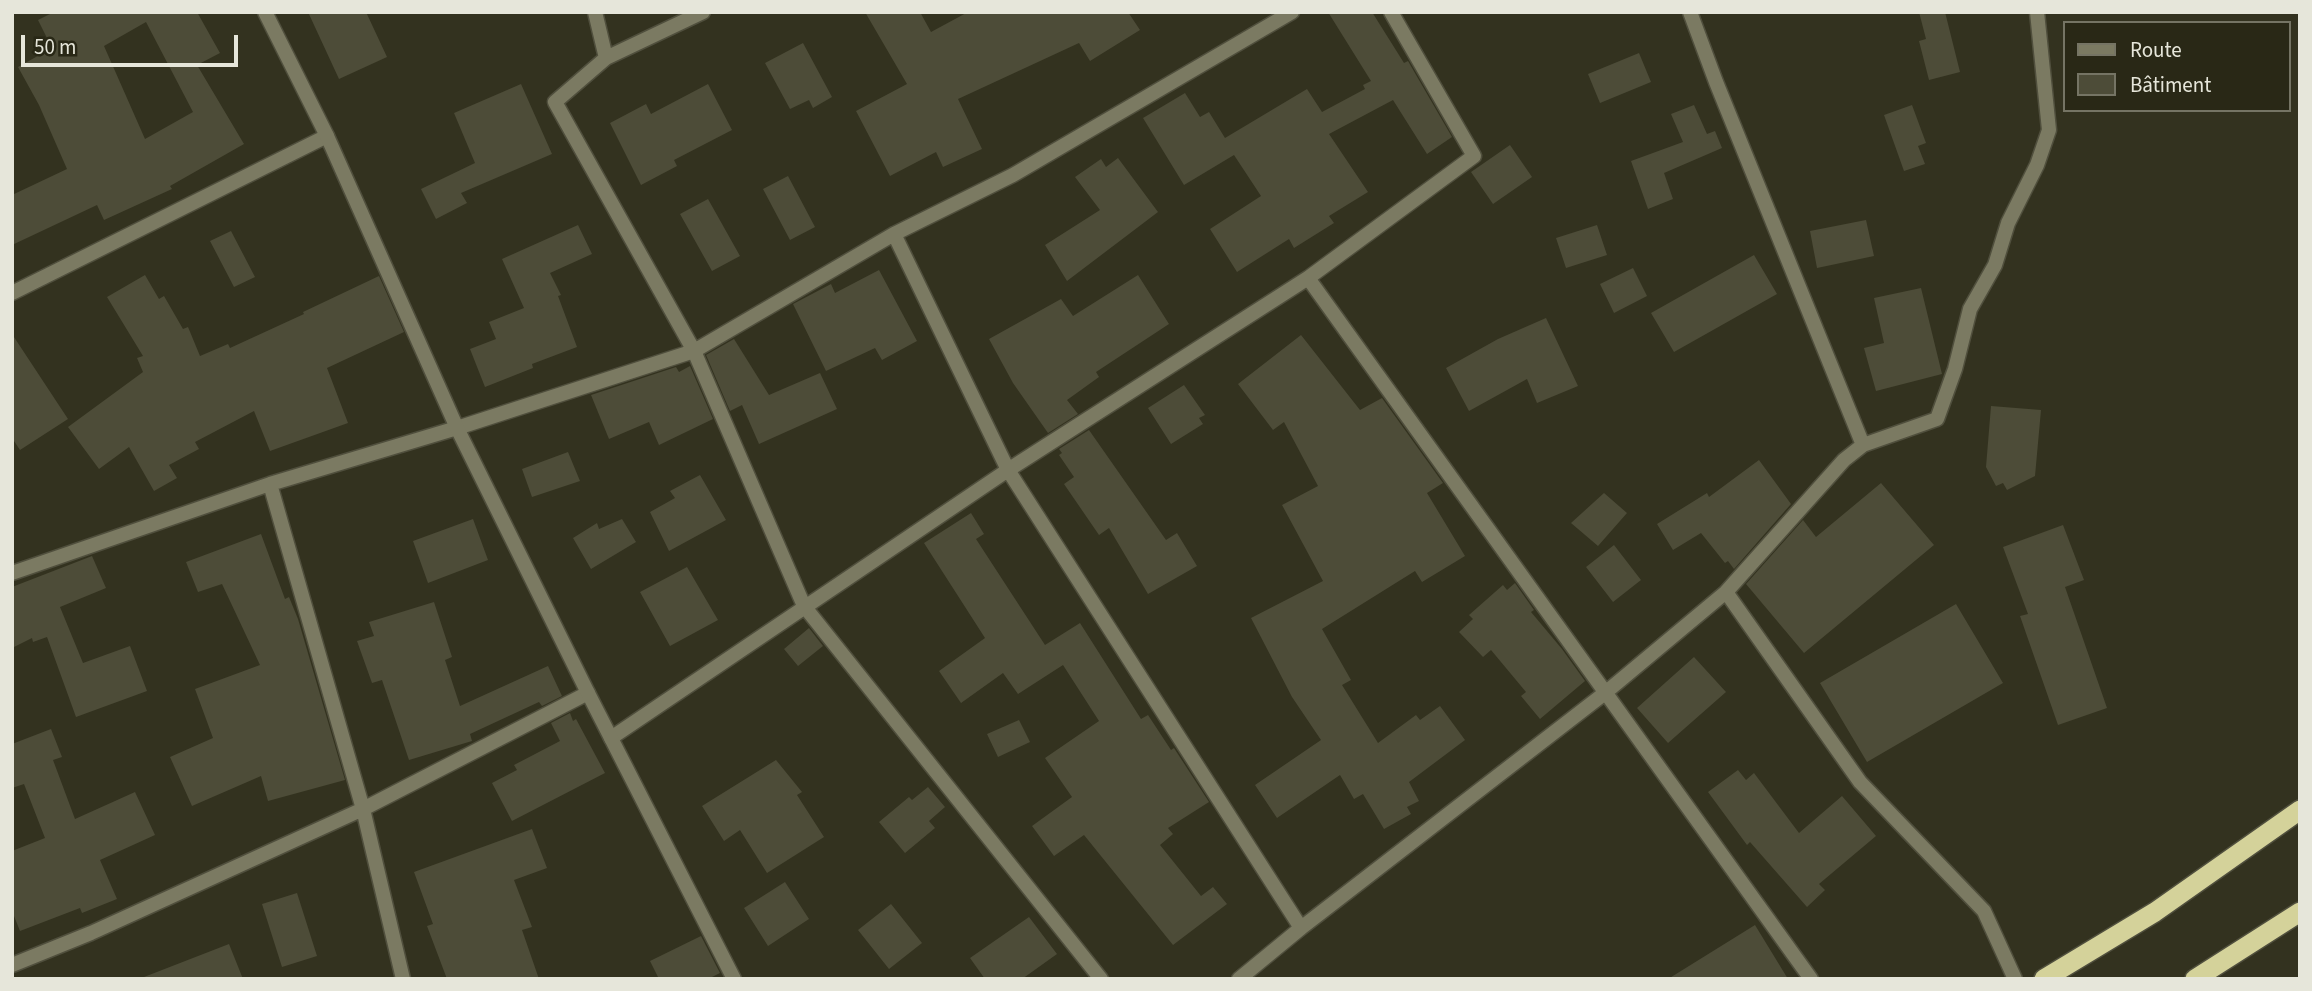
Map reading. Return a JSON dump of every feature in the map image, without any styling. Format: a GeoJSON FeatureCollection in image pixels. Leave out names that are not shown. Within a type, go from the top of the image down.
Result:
{"type":"FeatureCollection","features":[{"type":"Feature","properties":{"kind":"highway"},"geometry":{"type":"LineString","coordinates":[[2044,979],[2155,912],[2300,810]]}},
{"type":"Feature","properties":{"kind":"highway"},"geometry":{"type":"LineString","coordinates":[[2195,979],[2300,912]]}},
{"type":"Feature","properties":{"kind":"street"},"geometry":{"type":"LineString","coordinates":[[265,12],[327,136],[457,428],[734,979]]}},
{"type":"Feature","properties":{"kind":"street"},"geometry":{"type":"LineString","coordinates":[[595,12],[606,58]]}},
{"type":"Feature","properties":{"kind":"street"},"geometry":{"type":"LineString","coordinates":[[703,12],[606,58],[555,102],[694,351],[804,606],[1101,979]]}},
{"type":"Feature","properties":{"kind":"street"},"geometry":{"type":"LineString","coordinates":[[12,573],[270,484],[457,428],[694,351],[894,233],[1013,175],[1292,12]]}},
{"type":"Feature","properties":{"kind":"street"},"geometry":{"type":"LineString","coordinates":[[611,737],[1007,470],[1308,278],[1474,156],[1391,12]]}},
{"type":"Feature","properties":{"kind":"street"},"geometry":{"type":"LineString","coordinates":[[1690,12],[1863,444]]}},
{"type":"Feature","properties":{"kind":"street"},"geometry":{"type":"LineString","coordinates":[[1239,979],[1605,693],[1726,592],[1844,460],[1863,444],[1937,419],[1955,369],[1970,309],[1995,265],[2008,223],[2037,164],[2049,130],[2037,12]]}},
{"type":"Feature","properties":{"kind":"street"},"geometry":{"type":"LineString","coordinates":[[12,293],[327,136]]}},
{"type":"Feature","properties":{"kind":"street"},"geometry":{"type":"LineString","coordinates":[[894,233],[1007,470],[1301,928]]}},
{"type":"Feature","properties":{"kind":"street"},"geometry":{"type":"LineString","coordinates":[[1308,278],[1811,979]]}},
{"type":"Feature","properties":{"kind":"street"},"geometry":{"type":"LineString","coordinates":[[270,484],[363,809],[403,979]]}},
{"type":"Feature","properties":{"kind":"street"},"geometry":{"type":"LineString","coordinates":[[1726,592],[1860,782],[1984,911],[2015,979]]}},
{"type":"Feature","properties":{"kind":"street"},"geometry":{"type":"LineString","coordinates":[[12,965],[91,933],[363,809],[588,692]]}},
{"type":"Feature","properties":{"kind":"building"},"geometry":{"type":"Polygon","coordinates":[[[54,12],[197,12],[220,53],[197,65],[244,144],[170,186],[172,189],[104,220],[97,205],[12,245],[12,195],[67,169],[39,105],[18,67],[52,48],[38,20],[54,12]],[[146,22],[104,46],[145,139],[193,112],[146,22]]]}},
{"type":"Feature","properties":{"kind":"building"},"geometry":{"type":"Polygon","coordinates":[[[308,12],[366,12],[387,57],[339,79],[308,12]]]}},
{"type":"Feature","properties":{"kind":"building"},"geometry":{"type":"Polygon","coordinates":[[[865,12],[920,12],[931,32],[968,12],[1128,12],[1140,30],[1090,61],[1079,43],[958,99],[982,149],[943,167],[936,152],[890,176],[856,111],[907,84],[865,12]]]}},
{"type":"Feature","properties":{"kind":"building"},"geometry":{"type":"Polygon","coordinates":[[[1328,12],[1372,12],[1404,63],[1408,61],[1452,137],[1427,154],[1393,100],[1329,134],[1368,192],[1329,216],[1334,223],[1294,248],[1289,239],[1237,272],[1210,229],[1261,196],[1234,155],[1184,185],[1143,118],[1185,93],[1200,117],[1209,112],[1225,138],[1307,89],[1322,112],[1365,89],[1363,85],[1371,81],[1328,12]]]}},
{"type":"Feature","properties":{"kind":"building"},"geometry":{"type":"Polygon","coordinates":[[[1919,12],[1945,12],[1960,72],[1929,80],[1919,41],[1926,39],[1919,12]]]}},
{"type":"Feature","properties":{"kind":"building"},"geometry":{"type":"Polygon","coordinates":[[[803,43],[832,97],[813,108],[809,100],[790,109],[765,63],[803,43]]]}},
{"type":"Feature","properties":{"kind":"building"},"geometry":{"type":"Polygon","coordinates":[[[1639,53],[1651,82],[1600,103],[1588,74],[1639,53]]]}},
{"type":"Feature","properties":{"kind":"building"},"geometry":{"type":"Polygon","coordinates":[[[521,84],[552,154],[461,193],[467,203],[436,219],[421,189],[475,163],[454,113],[521,84]]]}},
{"type":"Feature","properties":{"kind":"building"},"geometry":{"type":"Polygon","coordinates":[[[708,84],[732,130],[674,160],[677,166],[641,185],[610,123],[646,104],[651,114],[708,84]]]}},
{"type":"Feature","properties":{"kind":"building"},"geometry":{"type":"Polygon","coordinates":[[[1694,105],[1707,134],[1715,131],[1722,148],[1664,173],[1673,199],[1648,209],[1631,161],[1683,142],[1671,114],[1694,105]]]}},
{"type":"Feature","properties":{"kind":"building"},"geometry":{"type":"Polygon","coordinates":[[[1912,105],[1926,143],[1918,146],[1925,164],[1904,171],[1884,115],[1912,105]]]}},
{"type":"Feature","properties":{"kind":"building"},"geometry":{"type":"Polygon","coordinates":[[[1510,145],[1532,177],[1493,204],[1471,172],[1510,145]]]}},
{"type":"Feature","properties":{"kind":"building"},"geometry":{"type":"Polygon","coordinates":[[[1118,158],[1158,212],[1067,281],[1045,245],[1100,210],[1075,177],[1101,159],[1106,167],[1118,158]]]}},
{"type":"Feature","properties":{"kind":"building"},"geometry":{"type":"Polygon","coordinates":[[[788,176],[815,227],[790,240],[763,189],[788,176]]]}},
{"type":"Feature","properties":{"kind":"building"},"geometry":{"type":"Polygon","coordinates":[[[708,199],[740,256],[712,271],[680,214],[708,199]]]}},
{"type":"Feature","properties":{"kind":"building"},"geometry":{"type":"Polygon","coordinates":[[[1866,220],[1874,256],[1817,268],[1810,231],[1866,220]]]}},
{"type":"Feature","properties":{"kind":"building"},"geometry":{"type":"Polygon","coordinates":[[[578,225],[592,254],[550,273],[561,295],[558,296],[577,347],[532,364],[533,368],[485,387],[470,349],[496,339],[489,322],[524,308],[502,259],[578,225]]]}},
{"type":"Feature","properties":{"kind":"building"},"geometry":{"type":"Polygon","coordinates":[[[1597,225],[1607,255],[1566,268],[1556,238],[1597,225]]]}},
{"type":"Feature","properties":{"kind":"building"},"geometry":{"type":"Polygon","coordinates":[[[231,231],[255,277],[234,287],[210,241],[231,231]]]}},
{"type":"Feature","properties":{"kind":"building"},"geometry":{"type":"Polygon","coordinates":[[[1754,255],[1777,294],[1674,352],[1651,313],[1754,255]]]}},
{"type":"Feature","properties":{"kind":"building"},"geometry":{"type":"Polygon","coordinates":[[[1633,268],[1647,296],[1614,313],[1600,284],[1633,268]]]}},
{"type":"Feature","properties":{"kind":"building"},"geometry":{"type":"Polygon","coordinates":[[[879,270],[917,341],[882,360],[875,348],[826,371],[793,304],[831,284],[835,293],[879,270]]]}},
{"type":"Feature","properties":{"kind":"building"},"geometry":{"type":"Polygon","coordinates":[[[145,275],[159,299],[164,296],[183,329],[188,327],[200,356],[228,344],[230,348],[379,276],[404,332],[327,368],[348,423],[270,451],[254,411],[195,442],[199,449],[169,465],[177,478],[154,491],[129,447],[99,469],[68,427],[143,372],[137,358],[143,356],[107,297],[145,275]]]}},
{"type":"Feature","properties":{"kind":"building"},"geometry":{"type":"Polygon","coordinates":[[[1138,275],[1169,324],[1096,372],[1099,377],[1067,400],[1078,414],[1048,433],[1013,383],[989,339],[1061,299],[1073,316],[1138,275]]]}},
{"type":"Feature","properties":{"kind":"building"},"geometry":{"type":"Polygon","coordinates":[[[1921,288],[1942,374],[1876,391],[1864,348],[1884,343],[1874,298],[1921,288]]]}},
{"type":"Feature","properties":{"kind":"building"},"geometry":{"type":"Polygon","coordinates":[[[1546,318],[1578,386],[1537,403],[1527,379],[1469,411],[1446,368],[1498,339],[1546,318]]]}},
{"type":"Feature","properties":{"kind":"building"},"geometry":{"type":"Polygon","coordinates":[[[12,334],[68,419],[20,450],[12,438],[12,334]]]}},
{"type":"Feature","properties":{"kind":"building"},"geometry":{"type":"Polygon","coordinates":[[[1301,335],[1360,410],[1382,398],[1443,483],[1427,493],[1465,556],[1422,582],[1415,571],[1322,629],[1351,680],[1342,685],[1378,743],[1416,715],[1420,720],[1440,706],[1465,740],[1409,782],[1419,801],[1407,807],[1411,814],[1384,829],[1363,794],[1354,799],[1340,775],[1277,818],[1255,785],[1321,740],[1292,697],[1251,618],[1323,581],[1282,505],[1318,486],[1284,422],[1273,430],[1238,384],[1301,335]]]}},
{"type":"Feature","properties":{"kind":"building"},"geometry":{"type":"Polygon","coordinates":[[[734,339],[769,395],[820,373],[837,409],[759,444],[742,405],[730,411],[706,355],[734,339]]]}},
{"type":"Feature","properties":{"kind":"building"},"geometry":{"type":"Polygon","coordinates":[[[690,366],[713,419],[659,445],[649,422],[609,439],[591,395],[676,367],[679,372],[690,366]]]}},
{"type":"Feature","properties":{"kind":"building"},"geometry":{"type":"Polygon","coordinates":[[[1184,385],[1205,415],[1199,418],[1203,424],[1171,444],[1148,408],[1184,385]]]}},
{"type":"Feature","properties":{"kind":"building"},"geometry":{"type":"Polygon","coordinates":[[[1991,406],[2041,410],[2035,476],[2007,490],[2003,483],[1996,486],[1986,467],[1991,406]]]}},
{"type":"Feature","properties":{"kind":"building"},"geometry":{"type":"Polygon","coordinates":[[[1089,430],[1166,540],[1177,533],[1197,566],[1148,594],[1109,528],[1099,535],[1064,484],[1074,477],[1059,455],[1062,453],[1059,449],[1089,430]]]}},
{"type":"Feature","properties":{"kind":"building"},"geometry":{"type":"Polygon","coordinates":[[[568,452],[580,481],[532,497],[522,469],[568,452]]]}},
{"type":"Feature","properties":{"kind":"building"},"geometry":{"type":"Polygon","coordinates":[[[1759,460],[1791,504],[1734,569],[1728,561],[1725,563],[1701,533],[1673,550],[1657,524],[1707,493],[1709,497],[1759,460]]]}},
{"type":"Feature","properties":{"kind":"building"},"geometry":{"type":"Polygon","coordinates":[[[700,475],[726,520],[669,551],[650,512],[675,498],[670,491],[700,475]]]}},
{"type":"Feature","properties":{"kind":"building"},"geometry":{"type":"Polygon","coordinates":[[[1881,483],[1934,545],[1804,653],[1746,584],[1803,520],[1816,537],[1881,483]]]}},
{"type":"Feature","properties":{"kind":"building"},"geometry":{"type":"Polygon","coordinates":[[[1604,493],[1627,513],[1598,546],[1571,523],[1604,493]]]}},
{"type":"Feature","properties":{"kind":"building"},"geometry":{"type":"Polygon","coordinates":[[[971,513],[984,534],[976,539],[1045,645],[1080,623],[1141,719],[1148,715],[1171,750],[1174,748],[1209,802],[1168,828],[1173,834],[1160,845],[1201,896],[1213,887],[1227,904],[1173,945],[1084,835],[1054,856],[1032,826],[1072,797],[1045,758],[1099,721],[1063,665],[1018,694],[1003,673],[961,703],[939,671],[985,638],[924,543],[971,513]]]}},
{"type":"Feature","properties":{"kind":"building"},"geometry":{"type":"Polygon","coordinates":[[[473,519],[488,560],[428,583],[413,541],[473,519]]]}},
{"type":"Feature","properties":{"kind":"building"},"geometry":{"type":"Polygon","coordinates":[[[622,519],[636,542],[591,569],[573,538],[597,523],[599,529],[622,519]]]}},
{"type":"Feature","properties":{"kind":"building"},"geometry":{"type":"Polygon","coordinates":[[[2063,525],[2084,580],[2065,587],[2107,708],[2058,725],[2020,616],[2028,614],[2003,547],[2063,525]]]}},
{"type":"Feature","properties":{"kind":"building"},"geometry":{"type":"Polygon","coordinates":[[[261,534],[285,599],[289,597],[298,619],[345,780],[268,801],[261,776],[192,806],[170,757],[213,738],[195,689],[260,665],[222,584],[198,592],[186,562],[261,534]]]}},
{"type":"Feature","properties":{"kind":"building"},"geometry":{"type":"Polygon","coordinates":[[[1614,545],[1641,580],[1613,602],[1586,567],[1614,545]]]}},
{"type":"Feature","properties":{"kind":"building"},"geometry":{"type":"Polygon","coordinates":[[[92,556],[106,588],[60,607],[83,663],[130,646],[147,691],[76,717],[47,637],[33,642],[32,638],[12,648],[12,587],[92,556]]]}},
{"type":"Feature","properties":{"kind":"building"},"geometry":{"type":"Polygon","coordinates":[[[687,567],[718,620],[670,646],[640,592],[687,567]]]}},
{"type":"Feature","properties":{"kind":"building"},"geometry":{"type":"Polygon","coordinates":[[[1515,583],[1534,610],[1531,612],[1585,681],[1540,719],[1521,696],[1526,692],[1491,650],[1483,657],[1459,632],[1473,619],[1469,615],[1503,585],[1507,590],[1515,583]]]}},
{"type":"Feature","properties":{"kind":"building"},"geometry":{"type":"Polygon","coordinates":[[[434,602],[452,657],[445,660],[460,706],[548,666],[562,696],[542,706],[539,702],[470,734],[472,741],[409,760],[382,680],[372,683],[357,641],[374,636],[369,622],[434,602]]]}},
{"type":"Feature","properties":{"kind":"building"},"geometry":{"type":"Polygon","coordinates":[[[1956,604],[2003,683],[1867,762],[1820,683],[1956,604]]]}},
{"type":"Feature","properties":{"kind":"building"},"geometry":{"type":"Polygon","coordinates":[[[809,628],[823,646],[798,666],[784,649],[809,628]]]}},
{"type":"Feature","properties":{"kind":"building"},"geometry":{"type":"Polygon","coordinates":[[[1694,657],[1726,692],[1668,743],[1637,708],[1694,657]]]}},
{"type":"Feature","properties":{"kind":"building"},"geometry":{"type":"Polygon","coordinates":[[[570,713],[573,721],[576,719],[605,773],[512,821],[492,783],[517,770],[514,765],[560,741],[551,723],[570,713]]]}},
{"type":"Feature","properties":{"kind":"building"},"geometry":{"type":"Polygon","coordinates":[[[1019,720],[1030,742],[998,757],[987,734],[1019,720]]]}},
{"type":"Feature","properties":{"kind":"building"},"geometry":{"type":"Polygon","coordinates":[[[51,729],[62,757],[53,760],[75,819],[135,792],[155,835],[100,860],[117,899],[82,913],[80,908],[20,931],[12,911],[12,851],[45,838],[24,784],[12,788],[12,744],[51,729]]]}},
{"type":"Feature","properties":{"kind":"building"},"geometry":{"type":"Polygon","coordinates":[[[776,760],[802,792],[797,795],[824,837],[767,873],[740,830],[724,841],[702,806],[776,760]]]}},
{"type":"Feature","properties":{"kind":"building"},"geometry":{"type":"Polygon","coordinates":[[[1738,770],[1746,780],[1754,773],[1799,833],[1842,796],[1876,836],[1819,884],[1825,890],[1807,907],[1750,842],[1747,845],[1708,792],[1738,770]]]}},
{"type":"Feature","properties":{"kind":"building"},"geometry":{"type":"Polygon","coordinates":[[[928,787],[945,807],[929,821],[935,828],[905,853],[879,822],[909,797],[912,800],[928,787]]]}},
{"type":"Feature","properties":{"kind":"building"},"geometry":{"type":"Polygon","coordinates":[[[532,829],[547,868],[514,880],[532,927],[522,930],[539,979],[447,979],[427,926],[433,924],[414,872],[532,829]]]}},
{"type":"Feature","properties":{"kind":"building"},"geometry":{"type":"Polygon","coordinates":[[[785,882],[809,919],[768,946],[744,908],[785,882]]]}},
{"type":"Feature","properties":{"kind":"building"},"geometry":{"type":"Polygon","coordinates":[[[297,893],[317,956],[282,967],[262,904],[297,893]]]}},
{"type":"Feature","properties":{"kind":"building"},"geometry":{"type":"Polygon","coordinates":[[[891,904],[922,943],[889,969],[858,930],[891,904]]]}},
{"type":"Feature","properties":{"kind":"building"},"geometry":{"type":"Polygon","coordinates":[[[1029,917],[1057,954],[1022,979],[985,979],[970,958],[1029,917]]]}},
{"type":"Feature","properties":{"kind":"building"},"geometry":{"type":"Polygon","coordinates":[[[1755,925],[1788,979],[1668,979],[1755,925]]]}},
{"type":"Feature","properties":{"kind":"building"},"geometry":{"type":"Polygon","coordinates":[[[701,936],[720,973],[708,979],[659,979],[650,961],[701,936]]]}},
{"type":"Feature","properties":{"kind":"building"},"geometry":{"type":"Polygon","coordinates":[[[229,944],[243,979],[144,977],[229,944]]]}}]}
